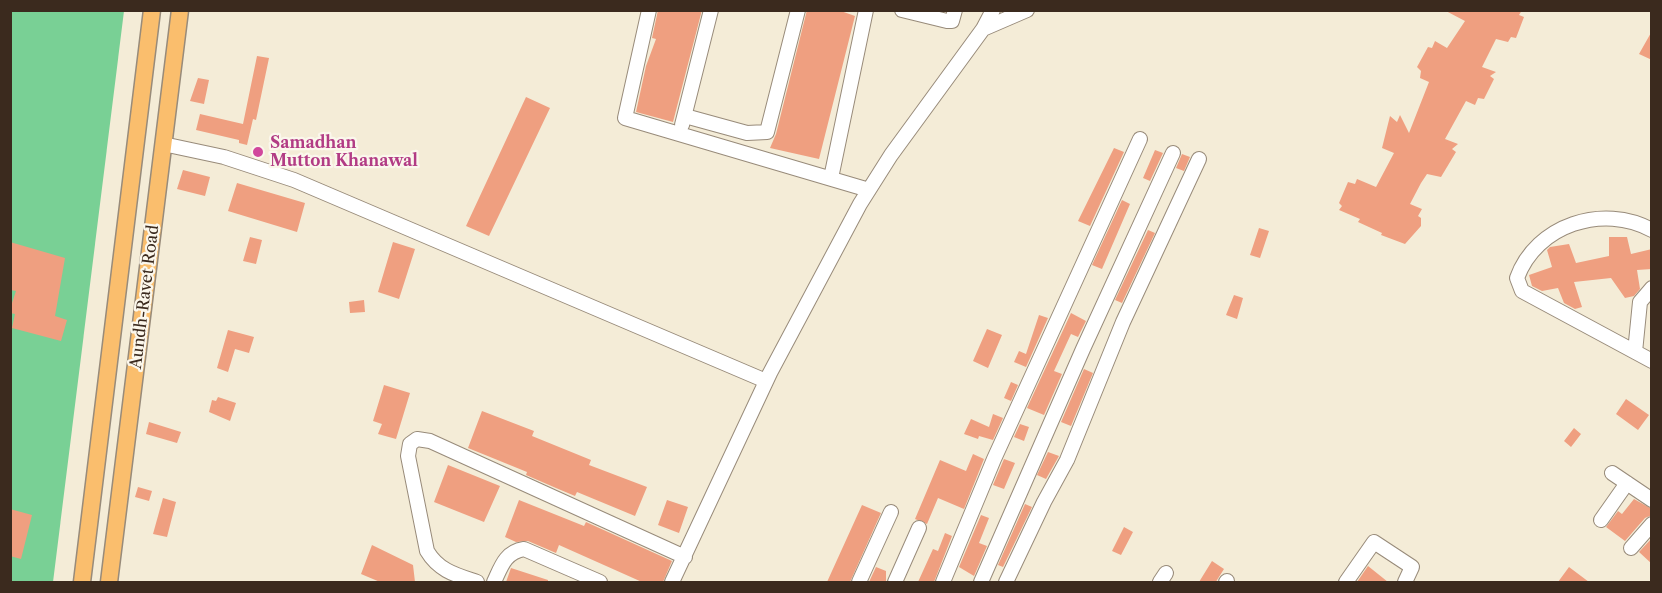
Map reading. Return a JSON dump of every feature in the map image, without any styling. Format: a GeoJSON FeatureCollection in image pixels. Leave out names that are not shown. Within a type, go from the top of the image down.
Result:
{"type":"FeatureCollection","features":[{"type":"Feature","properties":{"kind":"main road","name":"Aundh-Ravet Road"},"geometry":{"type":"LineString","coordinates":[[82,582],[152,10]]}},
{"type":"Feature","properties":{"kind":"main road","name":"Aundh-Ravet Road"},"geometry":{"type":"LineString","coordinates":[[109,582],[180,10]]}},
{"type":"Feature","properties":{"kind":"street"},"geometry":{"type":"LineString","coordinates":[[649,10],[625,118],[869,190]]}},
{"type":"Feature","properties":{"kind":"street"},"geometry":{"type":"LineString","coordinates":[[680,135],[711,10]]}},
{"type":"Feature","properties":{"kind":"street"},"geometry":{"type":"LineString","coordinates":[[685,116],[747,133],[767,132],[798,10]]}},
{"type":"Feature","properties":{"kind":"street"},"geometry":{"type":"LineString","coordinates":[[831,178],[866,10]]}},
{"type":"Feature","properties":{"kind":"street"},"geometry":{"type":"LineString","coordinates":[[902,10],[946,21],[952,21],[955,10]]}},
{"type":"Feature","properties":{"kind":"street"},"geometry":{"type":"LineString","coordinates":[[983,29],[1027,10]]}},
{"type":"Feature","properties":{"kind":"street"},"geometry":{"type":"LineString","coordinates":[[672,582],[766,381],[869,190],[983,29],[991,11]]}},
{"type":"Feature","properties":{"kind":"street"},"geometry":{"type":"LineString","coordinates":[[943,582],[1035,366],[1140,139]]}},
{"type":"Feature","properties":{"kind":"street"},"geometry":{"type":"LineString","coordinates":[[163,144],[224,157],[294,180],[766,381]]}},
{"type":"Feature","properties":{"kind":"street"},"geometry":{"type":"LineString","coordinates":[[981,582],[1083,349],[1173,153]]}},
{"type":"Feature","properties":{"kind":"street"},"geometry":{"type":"LineString","coordinates":[[1006,582],[1067,460],[1123,322],[1199,159]]}},
{"type":"Feature","properties":{"kind":"street"},"geometry":{"type":"LineString","coordinates":[[1652,230],[1626,219],[1608,218],[1561,229],[1535,245],[1527,255],[1517,278],[1522,291],[1652,361]]}},
{"type":"Feature","properties":{"kind":"street"},"geometry":{"type":"LineString","coordinates":[[1635,352],[1640,302],[1652,288]]}},
{"type":"Feature","properties":{"kind":"street"},"geometry":{"type":"LineString","coordinates":[[477,582],[448,572],[434,563],[428,551],[408,456],[410,444],[417,439],[430,441],[685,557]]}},
{"type":"Feature","properties":{"kind":"street"},"geometry":{"type":"LineString","coordinates":[[1612,473],[1652,500]]}},
{"type":"Feature","properties":{"kind":"street"},"geometry":{"type":"LineString","coordinates":[[1601,520],[1627,483]]}},
{"type":"Feature","properties":{"kind":"street"},"geometry":{"type":"LineString","coordinates":[[859,582],[891,512]]}},
{"type":"Feature","properties":{"kind":"street"},"geometry":{"type":"LineString","coordinates":[[1631,548],[1652,524]]}},
{"type":"Feature","properties":{"kind":"street"},"geometry":{"type":"LineString","coordinates":[[895,582],[919,528]]}},
{"type":"Feature","properties":{"kind":"street"},"geometry":{"type":"LineString","coordinates":[[1346,582],[1374,542],[1412,567],[1405,582]]}},
{"type":"Feature","properties":{"kind":"street"},"geometry":{"type":"LineString","coordinates":[[494,582],[504,560],[514,550],[524,549],[600,582]]}},
{"type":"Feature","properties":{"kind":"green space"},"geometry":{"type":"Polygon","coordinates":[[[10,11],[124,11],[53,582],[11,582],[10,11]]]}},
{"type":"Feature","properties":{"kind":"building"},"geometry":{"type":"Polygon","coordinates":[[[658,10],[702,10],[673,122],[636,112],[646,66],[656,39],[652,38],[658,10]]]}},
{"type":"Feature","properties":{"kind":"building"},"geometry":{"type":"Polygon","coordinates":[[[807,10],[838,10],[855,16],[819,159],[770,148],[776,134],[807,10]]]}},
{"type":"Feature","properties":{"kind":"building"},"geometry":{"type":"Polygon","coordinates":[[[1444,10],[1522,10],[1519,15],[1524,17],[1516,38],[1511,37],[1508,42],[1496,39],[1482,67],[1496,72],[1490,76],[1494,79],[1484,99],[1478,98],[1475,105],[1466,101],[1445,139],[1458,144],[1452,149],[1456,152],[1441,177],[1427,174],[1421,183],[1410,204],[1422,209],[1418,216],[1421,218],[1421,226],[1405,244],[1381,235],[1382,233],[1358,222],[1360,219],[1339,210],[1342,206],[1339,203],[1348,182],[1355,184],[1357,179],[1376,187],[1394,153],[1382,148],[1390,116],[1397,122],[1400,115],[1409,133],[1429,82],[1420,78],[1421,71],[1417,67],[1428,47],[1432,48],[1435,41],[1447,48],[1465,21],[1444,10]]]}},
{"type":"Feature","properties":{"kind":"building"},"geometry":{"type":"Polygon","coordinates":[[[1652,31],[1652,60],[1639,54],[1652,31]]]}},
{"type":"Feature","properties":{"kind":"building"},"geometry":{"type":"Polygon","coordinates":[[[257,56],[269,58],[256,120],[253,119],[247,145],[239,143],[239,140],[196,130],[200,114],[243,124],[257,56]]]}},
{"type":"Feature","properties":{"kind":"building"},"geometry":{"type":"Polygon","coordinates":[[[198,78],[209,80],[204,104],[190,101],[198,78]]]}},
{"type":"Feature","properties":{"kind":"building"},"geometry":{"type":"Polygon","coordinates":[[[526,97],[550,108],[489,236],[466,226],[526,97]]]}},
{"type":"Feature","properties":{"kind":"building"},"geometry":{"type":"Polygon","coordinates":[[[1114,148],[1124,152],[1090,226],[1078,221],[1114,148]]]}},
{"type":"Feature","properties":{"kind":"building"},"geometry":{"type":"Polygon","coordinates":[[[1155,150],[1163,153],[1150,181],[1143,178],[1155,150]]]}},
{"type":"Feature","properties":{"kind":"building"},"geometry":{"type":"Polygon","coordinates":[[[1182,154],[1190,157],[1184,171],[1176,168],[1182,154]]]}},
{"type":"Feature","properties":{"kind":"building"},"geometry":{"type":"Polygon","coordinates":[[[183,170],[210,177],[205,196],[177,189],[183,170]]]}},
{"type":"Feature","properties":{"kind":"building"},"geometry":{"type":"Polygon","coordinates":[[[237,183],[305,203],[297,232],[228,211],[237,183]]]}},
{"type":"Feature","properties":{"kind":"building"},"geometry":{"type":"Polygon","coordinates":[[[1122,200],[1130,204],[1102,269],[1092,265],[1122,200]]]}},
{"type":"Feature","properties":{"kind":"building"},"geometry":{"type":"Polygon","coordinates":[[[1259,228],[1269,231],[1260,258],[1250,255],[1259,228]]]}},
{"type":"Feature","properties":{"kind":"building"},"geometry":{"type":"Polygon","coordinates":[[[1148,230],[1155,233],[1122,303],[1115,300],[1148,230]]]}},
{"type":"Feature","properties":{"kind":"building"},"geometry":{"type":"Polygon","coordinates":[[[250,237],[262,240],[256,264],[243,261],[250,237]]]}},
{"type":"Feature","properties":{"kind":"building"},"geometry":{"type":"Polygon","coordinates":[[[1609,237],[1627,237],[1631,254],[1652,249],[1652,269],[1637,270],[1640,289],[1634,296],[1625,298],[1611,278],[1574,282],[1582,307],[1575,309],[1564,303],[1558,288],[1542,291],[1532,286],[1529,275],[1552,267],[1547,250],[1550,247],[1569,244],[1576,263],[1609,256],[1609,237]]]}},
{"type":"Feature","properties":{"kind":"building"},"geometry":{"type":"Polygon","coordinates":[[[10,242],[65,258],[55,316],[67,320],[61,341],[12,328],[15,314],[10,313],[10,309],[16,291],[10,290],[10,242]]]}},
{"type":"Feature","properties":{"kind":"building"},"geometry":{"type":"Polygon","coordinates":[[[393,242],[415,249],[399,299],[378,292],[393,242]]]}},
{"type":"Feature","properties":{"kind":"building"},"geometry":{"type":"Polygon","coordinates":[[[1234,295],[1243,298],[1237,319],[1226,315],[1234,295]]]}},
{"type":"Feature","properties":{"kind":"building"},"geometry":{"type":"Polygon","coordinates":[[[364,300],[365,312],[350,313],[349,302],[364,300]]]}},
{"type":"Feature","properties":{"kind":"building"},"geometry":{"type":"Polygon","coordinates":[[[1071,313],[1086,321],[1078,337],[1071,334],[1054,371],[1062,374],[1044,415],[1027,408],[1071,313]]]}},
{"type":"Feature","properties":{"kind":"building"},"geometry":{"type":"Polygon","coordinates":[[[1039,315],[1048,318],[1026,367],[1014,362],[1019,351],[1026,354],[1039,315]]]}},
{"type":"Feature","properties":{"kind":"building"},"geometry":{"type":"Polygon","coordinates":[[[987,329],[1002,335],[988,368],[973,361],[987,329]]]}},
{"type":"Feature","properties":{"kind":"building"},"geometry":{"type":"Polygon","coordinates":[[[228,330],[254,337],[249,353],[235,349],[228,372],[217,368],[228,330]]]}},
{"type":"Feature","properties":{"kind":"building"},"geometry":{"type":"Polygon","coordinates":[[[1084,369],[1093,373],[1071,426],[1061,422],[1084,369]]]}},
{"type":"Feature","properties":{"kind":"building"},"geometry":{"type":"Polygon","coordinates":[[[1011,382],[1018,385],[1011,401],[1004,398],[1011,382]]]}},
{"type":"Feature","properties":{"kind":"building"},"geometry":{"type":"Polygon","coordinates":[[[384,385],[410,393],[396,439],[378,434],[382,424],[373,421],[384,385]]]}},
{"type":"Feature","properties":{"kind":"building"},"geometry":{"type":"Polygon","coordinates":[[[218,397],[236,403],[230,421],[209,412],[212,400],[216,401],[218,397]]]}},
{"type":"Feature","properties":{"kind":"building"},"geometry":{"type":"Polygon","coordinates":[[[1626,399],[1649,415],[1638,430],[1616,414],[1626,399]]]}},
{"type":"Feature","properties":{"kind":"building"},"geometry":{"type":"Polygon","coordinates":[[[482,411],[534,431],[532,436],[591,460],[589,465],[647,487],[635,516],[577,492],[575,496],[526,475],[527,472],[468,448],[482,411]]]}},
{"type":"Feature","properties":{"kind":"building"},"geometry":{"type":"Polygon","coordinates":[[[993,414],[1003,418],[993,440],[979,436],[978,439],[964,434],[971,419],[989,427],[993,414]]]}},
{"type":"Feature","properties":{"kind":"building"},"geometry":{"type":"Polygon","coordinates":[[[149,422],[181,432],[177,443],[146,434],[149,422]]]}},
{"type":"Feature","properties":{"kind":"building"},"geometry":{"type":"Polygon","coordinates":[[[1020,424],[1029,427],[1024,441],[1014,437],[1020,424]]]}},
{"type":"Feature","properties":{"kind":"building"},"geometry":{"type":"Polygon","coordinates":[[[1574,428],[1581,434],[1571,447],[1564,441],[1574,428]]]}},
{"type":"Feature","properties":{"kind":"building"},"geometry":{"type":"Polygon","coordinates":[[[1048,452],[1059,456],[1046,479],[1037,475],[1048,452]]]}},
{"type":"Feature","properties":{"kind":"building"},"geometry":{"type":"Polygon","coordinates":[[[973,454],[984,459],[964,509],[938,498],[927,524],[915,519],[940,460],[966,471],[973,454]]]}},
{"type":"Feature","properties":{"kind":"building"},"geometry":{"type":"Polygon","coordinates":[[[1004,459],[1015,463],[1004,489],[993,485],[1004,459]]]}},
{"type":"Feature","properties":{"kind":"building"},"geometry":{"type":"Polygon","coordinates":[[[448,465],[500,486],[484,522],[434,502],[448,465]]]}},
{"type":"Feature","properties":{"kind":"building"},"geometry":{"type":"Polygon","coordinates":[[[138,487],[152,491],[149,501],[135,497],[138,487]]]}},
{"type":"Feature","properties":{"kind":"building"},"geometry":{"type":"Polygon","coordinates":[[[163,498],[176,502],[167,537],[153,534],[163,498]]]}},
{"type":"Feature","properties":{"kind":"building"},"geometry":{"type":"Polygon","coordinates":[[[1634,499],[1652,509],[1652,515],[1645,518],[1625,541],[1606,527],[1618,511],[1622,514],[1634,499]]]}},
{"type":"Feature","properties":{"kind":"building"},"geometry":{"type":"Polygon","coordinates":[[[519,500],[584,526],[586,522],[672,561],[663,582],[642,582],[559,545],[556,553],[528,541],[516,542],[505,537],[519,500]]]}},
{"type":"Feature","properties":{"kind":"building"},"geometry":{"type":"Polygon","coordinates":[[[667,500],[688,507],[679,533],[658,525],[667,500]]]}},
{"type":"Feature","properties":{"kind":"building"},"geometry":{"type":"Polygon","coordinates":[[[1025,504],[1032,507],[1003,567],[998,565],[1025,504]]]}},
{"type":"Feature","properties":{"kind":"building"},"geometry":{"type":"Polygon","coordinates":[[[862,505],[881,513],[850,582],[827,582],[862,505]]]}},
{"type":"Feature","properties":{"kind":"building"},"geometry":{"type":"Polygon","coordinates":[[[10,509],[32,515],[21,559],[10,556],[10,509]]]}},
{"type":"Feature","properties":{"kind":"building"},"geometry":{"type":"Polygon","coordinates":[[[981,515],[989,518],[979,543],[987,546],[974,576],[959,567],[981,515]]]}},
{"type":"Feature","properties":{"kind":"building"},"geometry":{"type":"Polygon","coordinates":[[[1124,527],[1133,532],[1121,555],[1112,551],[1124,527]]]}},
{"type":"Feature","properties":{"kind":"building"},"geometry":{"type":"Polygon","coordinates":[[[945,533],[952,536],[934,582],[918,582],[933,549],[938,551],[945,533]]]}},
{"type":"Feature","properties":{"kind":"building"},"geometry":{"type":"Polygon","coordinates":[[[1652,538],[1652,564],[1639,552],[1652,538]]]}},
{"type":"Feature","properties":{"kind":"building"},"geometry":{"type":"Polygon","coordinates":[[[372,545],[413,565],[415,582],[380,582],[361,574],[372,545]]]}},
{"type":"Feature","properties":{"kind":"building"},"geometry":{"type":"Polygon","coordinates":[[[1212,561],[1224,569],[1216,582],[1199,582],[1212,561]]]}},
{"type":"Feature","properties":{"kind":"building"},"geometry":{"type":"Polygon","coordinates":[[[1368,566],[1388,582],[1357,582],[1368,566]]]}},
{"type":"Feature","properties":{"kind":"building"},"geometry":{"type":"Polygon","coordinates":[[[876,567],[886,571],[886,582],[869,582],[876,567]]]}},
{"type":"Feature","properties":{"kind":"building"},"geometry":{"type":"Polygon","coordinates":[[[1569,567],[1589,582],[1558,582],[1569,567]]]}},
{"type":"Feature","properties":{"kind":"building"},"geometry":{"type":"Polygon","coordinates":[[[511,568],[548,580],[548,582],[506,582],[511,568]]]}},
{"type":"Feature","properties":{"kind":"place","name":"Samadhan Mutton Khanawal"},"geometry":{"type":"Point","coordinates":[258,152]}}]}
